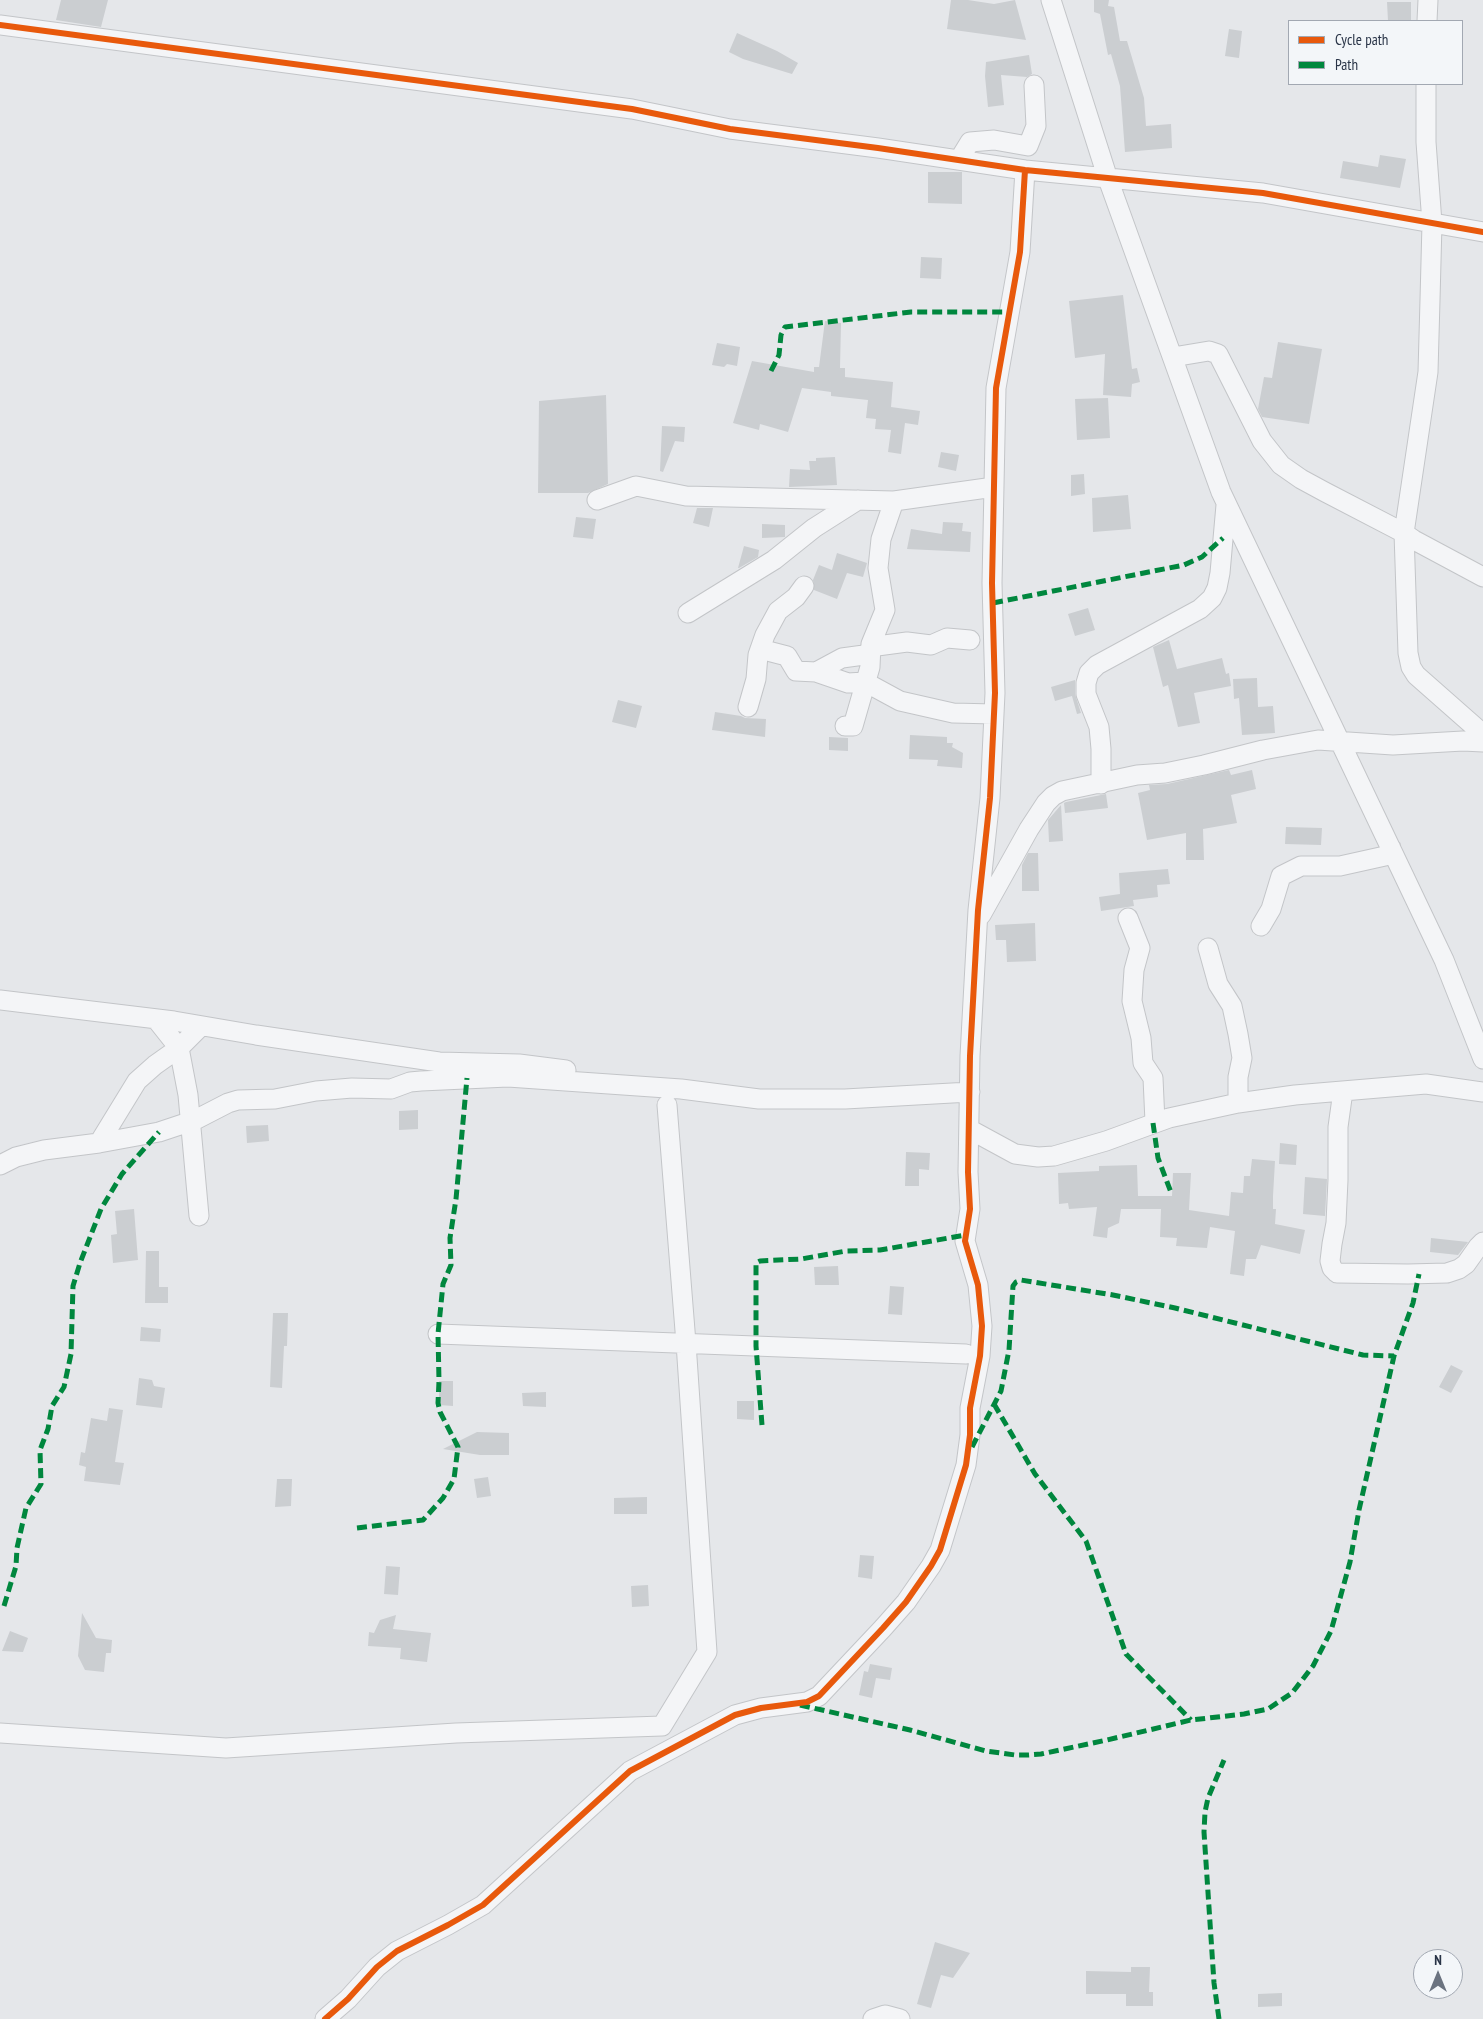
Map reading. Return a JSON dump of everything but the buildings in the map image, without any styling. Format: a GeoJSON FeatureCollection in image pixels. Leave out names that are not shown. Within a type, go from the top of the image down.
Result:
{"type":"FeatureCollection","features":[{"type":"Feature","properties":{"kind":"street"},"geometry":{"type":"LineString","coordinates":[[1051,0],[1108,179],[1226,504],[1444,960],[1483,1059]]}},
{"type":"Feature","properties":{"kind":"street"},"geometry":{"type":"LineString","coordinates":[[1427,20],[1428,0]]}},
{"type":"Feature","properties":{"kind":"street"},"geometry":{"type":"LineString","coordinates":[[0,24],[632,109],[730,128],[1025,170],[1263,193],[1483,232]]}},
{"type":"Feature","properties":{"kind":"street"},"geometry":{"type":"LineString","coordinates":[[959,160],[970,142],[994,140],[1028,146],[1036,126],[1034,85]]}},
{"type":"Feature","properties":{"kind":"street"},"geometry":{"type":"LineString","coordinates":[[1426,85],[1426,142],[1432,223],[1428,372],[1404,533],[1408,653],[1411,667],[1416,675],[1483,734]]}},
{"type":"Feature","properties":{"kind":"street"},"geometry":{"type":"LineString","coordinates":[[325,2019],[348,1999],[377,1967],[397,1950],[483,1905],[630,1771],[735,1715],[761,1708],[807,1702],[819,1696],[883,1628],[922,1581],[940,1550],[966,1465],[970,1440],[970,1408],[980,1356],[982,1326],[978,1284],[965,1241],[969,1217],[970,1092],[977,922],[990,798],[994,714],[992,583],[996,388],[1020,252],[1025,170]]}},
{"type":"Feature","properties":{"kind":"street"},"geometry":{"type":"LineString","coordinates":[[1173,357],[1209,351],[1218,354],[1262,441],[1281,465],[1317,488],[1483,577]]}},
{"type":"Feature","properties":{"kind":"street"},"geometry":{"type":"LineString","coordinates":[[597,500],[636,486],[686,496],[894,501],[994,488]]}},
{"type":"Feature","properties":{"kind":"street"},"geometry":{"type":"LineString","coordinates":[[688,613],[774,560],[814,528],[858,500]]}},
{"type":"Feature","properties":{"kind":"street"},"geometry":{"type":"LineString","coordinates":[[845,726],[853,726],[870,666],[872,644],[885,610],[878,568],[881,539],[894,501]]}},
{"type":"Feature","properties":{"kind":"street"},"geometry":{"type":"LineString","coordinates":[[1102,784],[1102,749],[1099,727],[1086,694],[1086,682],[1089,673],[1097,665],[1200,609],[1212,598],[1217,588],[1220,574],[1226,504]]}},
{"type":"Feature","properties":{"kind":"street"},"geometry":{"type":"LineString","coordinates":[[748,707],[756,678],[760,649],[765,635],[778,611],[796,597],[804,586]]}},
{"type":"Feature","properties":{"kind":"street"},"geometry":{"type":"LineString","coordinates":[[816,672],[842,658],[864,654],[877,646],[907,642],[930,644],[948,638],[970,640]]}},
{"type":"Feature","properties":{"kind":"street"},"geometry":{"type":"LineString","coordinates":[[760,649],[786,656],[796,671],[816,672],[848,682],[865,682],[900,701],[954,713],[994,714]]}},
{"type":"Feature","properties":{"kind":"street"},"geometry":{"type":"LineString","coordinates":[[977,922],[1029,829],[1046,803],[1062,791],[1137,775],[1165,773],[1311,741],[1393,744],[1483,742]]}},
{"type":"Feature","properties":{"kind":"street"},"geometry":{"type":"LineString","coordinates":[[1261,926],[1271,909],[1281,876],[1300,866],[1340,866],[1385,856],[1391,848]]}},
{"type":"Feature","properties":{"kind":"street"},"geometry":{"type":"LineString","coordinates":[[1128,918],[1140,948],[1134,970],[1132,1001],[1141,1038],[1143,1063],[1153,1078],[1155,1122]]}},
{"type":"Feature","properties":{"kind":"street"},"geometry":{"type":"LineString","coordinates":[[1208,948],[1218,984],[1232,1006],[1238,1034],[1242,1058],[1238,1078],[1238,1104]]}},
{"type":"Feature","properties":{"kind":"street"},"geometry":{"type":"LineString","coordinates":[[0,1000],[156,1019],[439,1062],[520,1064],[759,1099],[845,1099],[970,1092]]}},
{"type":"Feature","properties":{"kind":"street"},"geometry":{"type":"LineString","coordinates":[[156,1019],[179,1048],[188,1095],[199,1216]]}},
{"type":"Feature","properties":{"kind":"street"},"geometry":{"type":"LineString","coordinates":[[99,1143],[137,1082],[155,1065],[179,1048],[201,1026]]}},
{"type":"Feature","properties":{"kind":"street"},"geometry":{"type":"LineString","coordinates":[[0,1165],[44,1150],[149,1135],[190,1122],[238,1100],[274,1099],[316,1091],[391,1089],[421,1081],[508,1078],[681,1089]]}},
{"type":"Feature","properties":{"kind":"street"},"geometry":{"type":"LineString","coordinates":[[969,1129],[1015,1154],[1038,1157],[1054,1156],[1183,1114],[1238,1104],[1343,1091],[1426,1084],[1483,1092]]}},
{"type":"Feature","properties":{"kind":"street"},"geometry":{"type":"LineString","coordinates":[[1343,1091],[1338,1127],[1336,1223],[1330,1261],[1332,1268],[1337,1272],[1346,1273],[1447,1273],[1459,1269],[1466,1264],[1483,1242]]}},
{"type":"Feature","properties":{"kind":"street"},"geometry":{"type":"LineString","coordinates":[[0,1733],[226,1748],[456,1733],[662,1726],[706,1652],[668,1105]]}},
{"type":"Feature","properties":{"kind":"street"},"geometry":{"type":"LineString","coordinates":[[438,1334],[966,1354]]}},
{"type":"Feature","properties":{"kind":"street"},"geometry":{"type":"LineString","coordinates":[[873,2019],[885,2015],[900,2019]]}},
{"type":"Feature","properties":{"kind":"marked path"},"geometry":{"type":"LineString","coordinates":[[771,371],[779,355],[781,335],[785,327],[911,312],[1010,312]]}},
{"type":"Feature","properties":{"kind":"marked path"},"geometry":{"type":"LineString","coordinates":[[993,603],[1184,565],[1202,557],[1223,538]]}},
{"type":"Feature","properties":{"kind":"marked path"},"geometry":{"type":"LineString","coordinates":[[357,1528],[423,1520],[443,1498],[454,1479],[458,1447],[440,1412],[438,1403],[438,1334],[443,1284],[451,1265],[450,1238],[456,1199],[467,1078]]}},
{"type":"Feature","properties":{"kind":"marked path"},"geometry":{"type":"LineString","coordinates":[[1153,1123],[1158,1158],[1172,1195]]}},
{"type":"Feature","properties":{"kind":"marked path"},"geometry":{"type":"LineString","coordinates":[[4,1606],[16,1566],[17,1548],[26,1508],[41,1484],[40,1450],[48,1429],[52,1406],[64,1387],[71,1354],[73,1286],[80,1263],[101,1209],[122,1174],[159,1132]]}},
{"type":"Feature","properties":{"kind":"marked path"},"geometry":{"type":"LineString","coordinates":[[762,1425],[756,1346],[756,1263],[760,1261],[801,1259],[846,1251],[880,1250],[966,1235]]}},
{"type":"Feature","properties":{"kind":"marked path"},"geometry":{"type":"LineString","coordinates":[[800,1705],[910,1730],[986,1751],[1028,1755],[1107,1740],[1191,1720],[1244,1714],[1268,1709],[1292,1693],[1313,1666],[1331,1631],[1350,1562],[1359,1510],[1394,1356],[1413,1303],[1419,1274]]}},
{"type":"Feature","properties":{"kind":"marked path"},"geometry":{"type":"LineString","coordinates":[[972,1447],[1001,1391],[1009,1350],[1013,1286],[1021,1280],[1113,1295],[1175,1308],[1363,1355],[1394,1356]]}},
{"type":"Feature","properties":{"kind":"marked path"},"geometry":{"type":"LineString","coordinates":[[994,1404],[1035,1474],[1086,1541],[1126,1654],[1191,1720]]}},
{"type":"Feature","properties":{"kind":"marked path"},"geometry":{"type":"LineString","coordinates":[[1219,2019],[1214,1983],[1204,1832],[1208,1798],[1224,1760]]}},
{"type":"Feature","properties":{"kind":"cycle path"},"geometry":{"type":"LineString","coordinates":[[0,25],[632,109],[730,129],[878,148],[1025,170],[1263,193],[1483,232]]}},
{"type":"Feature","properties":{"kind":"cycle path"},"geometry":{"type":"LineString","coordinates":[[325,2019],[348,1999],[377,1967],[397,1951],[483,1905],[630,1771],[735,1715],[761,1708],[807,1702],[819,1696],[906,1602],[940,1550],[966,1465],[970,1435],[970,1408],[980,1356],[982,1326],[978,1285],[965,1241],[970,1209],[968,1172],[970,1056],[978,910],[990,798],[995,693],[992,583],[996,388],[1020,252],[1025,170]]}}]}
